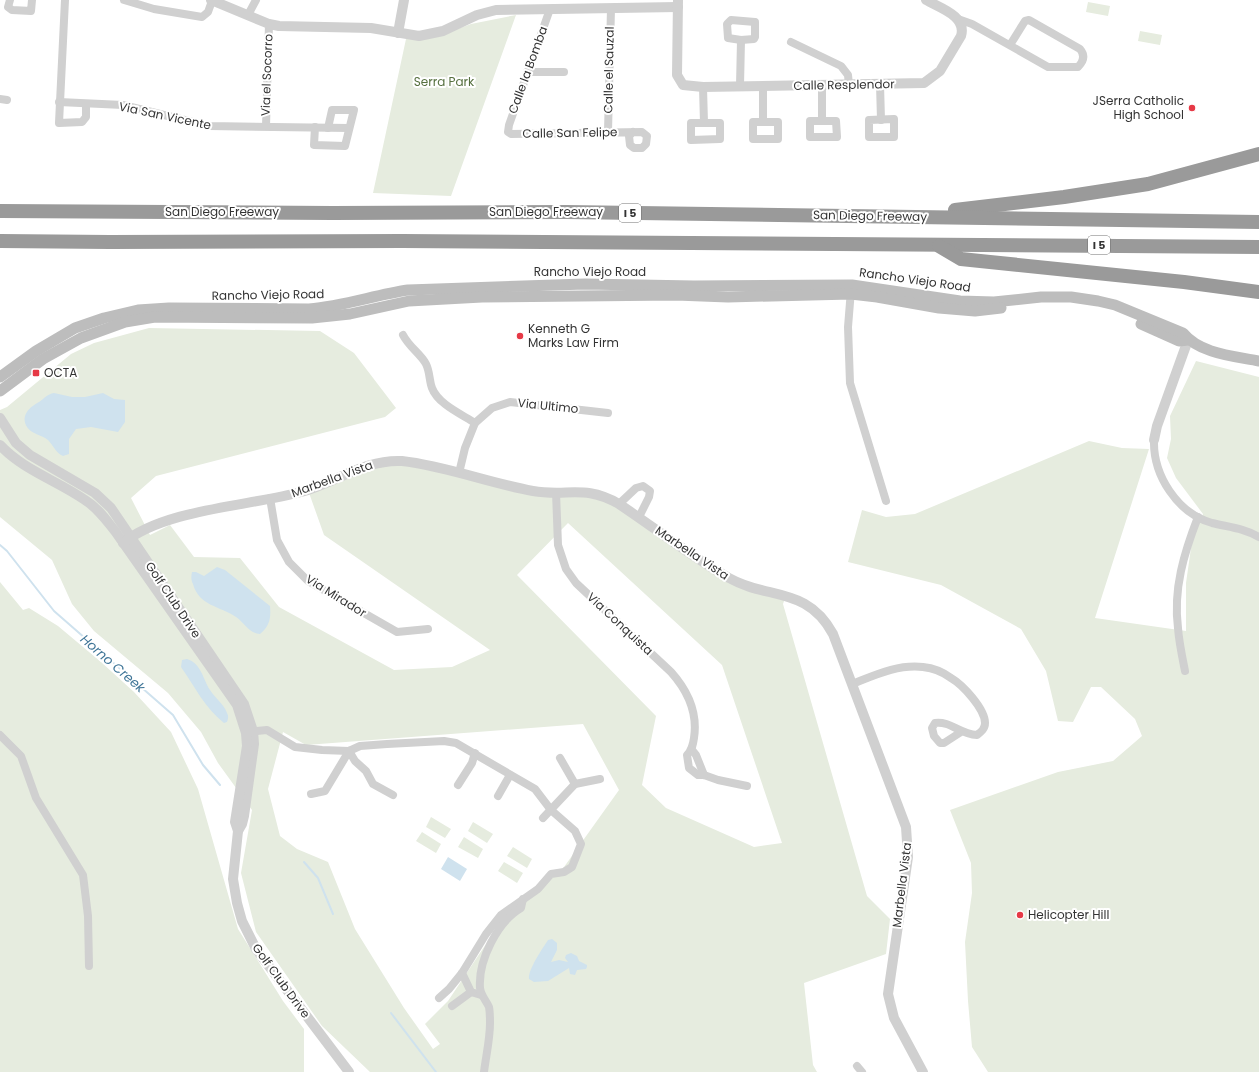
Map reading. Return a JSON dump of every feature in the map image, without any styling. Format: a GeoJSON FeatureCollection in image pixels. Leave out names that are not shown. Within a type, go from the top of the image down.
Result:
{"type":"FeatureCollection","features":[{"type":"Feature","properties":{"kind":"highway"},"geometry":{"type":"LineString","coordinates":[[902,216],[1064,197],[1148,184],[1259,154]]}},
{"type":"Feature","properties":{"kind":"highway","name":"San Diego Freeway"},"geometry":{"type":"LineString","coordinates":[[0,211],[325,213],[566,212],[1259,222]]}},
{"type":"Feature","properties":{"kind":"highway","name":"I 5"},"geometry":{"type":"LineString","coordinates":[[0,241],[118,242],[402,240],[939,246],[1072,245],[1259,247]]}},
{"type":"Feature","properties":{"kind":"highway"},"geometry":{"type":"LineString","coordinates":[[939,246],[961,259],[1184,282],[1259,292]]}},
{"type":"Feature","properties":{"kind":"main road","name":"Rancho Viejo Road"},"geometry":{"type":"LineString","coordinates":[[0,377],[36,351],[75,328],[104,318],[138,310],[169,308],[309,309],[348,304],[392,292],[460,287],[585,284],[851,290],[876,297],[938,308],[1038,304],[1089,307],[1112,312],[1180,341],[1188,340],[1208,350],[1259,361]]}},
{"type":"Feature","properties":{"kind":"main road","name":"Rancho Viejo Road"},"geometry":{"type":"LineString","coordinates":[[0,391],[43,359],[81,338],[125,322],[150,318],[182,316],[312,318],[350,314],[409,301],[482,296],[694,295],[728,297],[851,290]]}},
{"type":"Feature","properties":{"kind":"street"},"geometry":{"type":"LineString","coordinates":[[10,0],[8,8],[28,12],[31,11],[32,0]]}},
{"type":"Feature","properties":{"kind":"street"},"geometry":{"type":"LineString","coordinates":[[65,0],[59,123],[82,122],[86,117],[86,104]]}},
{"type":"Feature","properties":{"kind":"street"},"geometry":{"type":"LineString","coordinates":[[124,0],[154,9],[202,17],[208,12],[212,0],[269,24],[279,26],[371,28],[419,36],[443,31],[477,15],[496,10],[611,8],[678,3]]}},
{"type":"Feature","properties":{"kind":"street"},"geometry":{"type":"LineString","coordinates":[[248,15],[256,0]]}},
{"type":"Feature","properties":{"kind":"street"},"geometry":{"type":"LineString","coordinates":[[398,33],[404,0]]}},
{"type":"Feature","properties":{"kind":"street"},"geometry":{"type":"LineString","coordinates":[[926,0],[1048,67],[1078,67],[1083,59],[1083,53],[1080,49],[1029,20],[1025,21],[1010,46]]}},
{"type":"Feature","properties":{"kind":"street","name":"Calle Resplendor"},"geometry":{"type":"LineString","coordinates":[[678,3],[677,75],[683,85],[703,87],[918,84],[935,76],[961,36],[963,30],[962,24],[958,18]]}},
{"type":"Feature","properties":{"kind":"street","name":"Calle el Sauzal"},"geometry":{"type":"LineString","coordinates":[[608,132],[611,8]]}},
{"type":"Feature","properties":{"kind":"street","name":"Calle la Bomba"},"geometry":{"type":"LineString","coordinates":[[508,132],[509,124],[550,9]]}},
{"type":"Feature","properties":{"kind":"street"},"geometry":{"type":"LineString","coordinates":[[731,20],[753,21],[756,24],[755,37],[752,40],[741,40],[728,38],[727,24],[731,20]]}},
{"type":"Feature","properties":{"kind":"street","name":"Via el Socorro"},"geometry":{"type":"LineString","coordinates":[[266,126],[269,24]]}},
{"type":"Feature","properties":{"kind":"street"},"geometry":{"type":"LineString","coordinates":[[740,86],[741,40]]}},
{"type":"Feature","properties":{"kind":"street"},"geometry":{"type":"LineString","coordinates":[[791,42],[841,66],[848,75],[849,85]]}},
{"type":"Feature","properties":{"kind":"street"},"geometry":{"type":"LineString","coordinates":[[527,72],[564,72]]}},
{"type":"Feature","properties":{"kind":"street"},"geometry":{"type":"LineString","coordinates":[[880,84],[881,120]]}},
{"type":"Feature","properties":{"kind":"street"},"geometry":{"type":"LineString","coordinates":[[822,85],[822,121]]}},
{"type":"Feature","properties":{"kind":"street"},"geometry":{"type":"LineString","coordinates":[[763,86],[763,122]]}},
{"type":"Feature","properties":{"kind":"street"},"geometry":{"type":"LineString","coordinates":[[703,87],[704,123]]}},
{"type":"Feature","properties":{"kind":"street","name":"Via San Vicente"},"geometry":{"type":"LineString","coordinates":[[60,102],[123,106],[209,126],[349,128]]}},
{"type":"Feature","properties":{"kind":"street"},"geometry":{"type":"LineString","coordinates":[[315,127],[314,145],[345,146],[354,110],[332,110],[328,128]]}},
{"type":"Feature","properties":{"kind":"street"},"geometry":{"type":"LineString","coordinates":[[869,120],[881,120],[894,120],[894,137],[869,137],[869,120]]}},
{"type":"Feature","properties":{"kind":"street"},"geometry":{"type":"LineString","coordinates":[[810,121],[822,121],[836,121],[837,137],[810,137],[810,121]]}},
{"type":"Feature","properties":{"kind":"street","name":"Calle San Felipe"},"geometry":{"type":"LineString","coordinates":[[508,132],[511,134],[633,132]]}},
{"type":"Feature","properties":{"kind":"street"},"geometry":{"type":"LineString","coordinates":[[851,290],[848,327],[850,383],[886,502]]}},
{"type":"Feature","properties":{"kind":"street"},"geometry":{"type":"LineString","coordinates":[[403,335],[409,345],[425,362],[431,374],[431,386],[434,393],[443,402],[475,423]]}},
{"type":"Feature","properties":{"kind":"street"},"geometry":{"type":"LineString","coordinates":[[1188,340],[1157,426],[1154,440],[1153,455],[1162,480],[1178,501],[1198,517],[1210,522],[1241,529],[1259,536]]}},
{"type":"Feature","properties":{"kind":"street","name":"Via Ultimo"},"geometry":{"type":"LineString","coordinates":[[459,473],[465,448],[475,423],[492,408],[510,402],[608,412]]}},
{"type":"Feature","properties":{"kind":"street","name":"Golf Club Drive"},"geometry":{"type":"LineString","coordinates":[[0,418],[16,443],[25,451],[95,493],[111,508],[127,540],[237,705],[250,732],[246,746],[235,822],[238,831],[233,879],[242,921],[256,949],[349,1072]]}},
{"type":"Feature","properties":{"kind":"street","name":"Golf Club Drive"},"geometry":{"type":"LineString","coordinates":[[0,445],[24,465],[86,500],[98,510],[127,540]]}},
{"type":"Feature","properties":{"kind":"street","name":"Marbella Vista"},"geometry":{"type":"LineString","coordinates":[[127,540],[157,524],[192,514],[308,490],[370,465],[386,461],[407,461],[533,491],[590,492],[603,496],[639,517],[729,578],[792,597],[811,608],[830,628],[908,834],[908,856],[888,994],[894,1018],[923,1072]]}},
{"type":"Feature","properties":{"kind":"street"},"geometry":{"type":"LineString","coordinates":[[619,504],[636,488],[643,486],[650,491],[649,497],[639,517]]}},
{"type":"Feature","properties":{"kind":"street","name":"Via Conquista"},"geometry":{"type":"LineString","coordinates":[[556,492],[558,545],[566,569],[576,583],[681,683],[688,695],[694,713],[695,732],[692,750],[696,755],[704,774],[718,780],[746,786]]}},
{"type":"Feature","properties":{"kind":"street","name":"Via Mirador"},"geometry":{"type":"LineString","coordinates":[[270,498],[277,540],[289,562],[308,582],[397,632],[428,629]]}},
{"type":"Feature","properties":{"kind":"street"},"geometry":{"type":"LineString","coordinates":[[1184,671],[1178,628],[1177,597],[1181,568],[1198,517]]}},
{"type":"Feature","properties":{"kind":"street"},"geometry":{"type":"LineString","coordinates":[[852,684],[892,669],[903,667],[924,667],[940,672],[960,684],[968,692],[984,718],[986,724],[982,732],[977,735],[961,732]]}},
{"type":"Feature","properties":{"kind":"street"},"geometry":{"type":"LineString","coordinates":[[250,732],[267,730],[290,744],[300,748],[349,751],[360,746],[444,741],[456,743],[537,790],[551,810],[575,831],[581,844],[572,866],[564,872],[551,874],[538,889],[522,898],[501,914],[492,925],[462,973],[449,990],[439,998]]}},
{"type":"Feature","properties":{"kind":"street"},"geometry":{"type":"LineString","coordinates":[[0,735],[21,756],[36,798],[83,875],[88,916],[89,966]]}},
{"type":"Feature","properties":{"kind":"street"},"geometry":{"type":"LineString","coordinates":[[311,794],[324,791],[349,751]]}},
{"type":"Feature","properties":{"kind":"street"},"geometry":{"type":"LineString","coordinates":[[349,751],[355,761],[366,771],[373,784],[393,795]]}},
{"type":"Feature","properties":{"kind":"street"},"geometry":{"type":"LineString","coordinates":[[458,785],[472,763],[475,753]]}},
{"type":"Feature","properties":{"kind":"street"},"geometry":{"type":"LineString","coordinates":[[560,758],[576,784]]}},
{"type":"Feature","properties":{"kind":"street"},"geometry":{"type":"LineString","coordinates":[[498,796],[510,775]]}},
{"type":"Feature","properties":{"kind":"street"},"geometry":{"type":"LineString","coordinates":[[543,818],[576,784],[600,778]]}},
{"type":"Feature","properties":{"kind":"street"},"geometry":{"type":"LineString","coordinates":[[484,1072],[490,1023],[489,1008],[481,995],[480,986],[484,965],[495,935],[508,918],[520,908],[522,898]]}},
{"type":"Feature","properties":{"kind":"street"},"geometry":{"type":"LineString","coordinates":[[462,973],[471,992],[481,995]]}},
{"type":"Feature","properties":{"kind":"street"},"geometry":{"type":"LineString","coordinates":[[452,1006],[471,992]]}},
{"type":"Feature","properties":{"kind":"green space"},"geometry":{"type":"Polygon","coordinates":[[[1088,2],[1110,6],[1108,16],[1086,12],[1088,2]]]}},
{"type":"Feature","properties":{"kind":"green space","name":"Serra Park"},"geometry":{"type":"Polygon","coordinates":[[[516,15],[451,196],[373,193],[406,39],[452,31],[471,24],[516,15]]]}},
{"type":"Feature","properties":{"kind":"green space"},"geometry":{"type":"Polygon","coordinates":[[[1140,31],[1162,35],[1160,45],[1138,41],[1140,31]]]}},
{"type":"Feature","properties":{"kind":"green space"},"geometry":{"type":"Polygon","coordinates":[[[149,328],[320,331],[354,353],[396,408],[385,417],[156,476],[131,498],[150,535],[170,525],[194,557],[240,558],[279,607],[394,670],[452,667],[490,650],[324,535],[308,490],[386,461],[533,491],[603,496],[729,578],[786,595],[783,604],[867,896],[890,919],[886,954],[804,983],[813,1065],[817,1072],[370,1072],[322,1026],[256,932],[241,873],[252,810],[218,763],[201,732],[168,693],[94,631],[72,604],[52,560],[0,517],[0,410],[7,407],[71,354],[94,343],[149,328]],[[568,523],[517,575],[656,716],[642,785],[666,808],[754,847],[782,843],[722,665],[568,523]],[[583,724],[306,745],[283,732],[268,789],[280,836],[297,849],[328,862],[355,929],[404,1008],[433,1049],[440,1044],[425,1024],[448,1001],[502,920],[564,867],[619,790],[583,724]]]}},
{"type":"Feature","properties":{"kind":"green space"},"geometry":{"type":"Polygon","coordinates":[[[1196,361],[1259,377],[1259,1072],[988,1072],[972,1047],[968,1001],[965,942],[972,893],[971,863],[950,810],[1058,772],[1113,761],[1142,736],[1135,719],[1101,687],[1091,687],[1073,722],[1058,721],[1046,671],[1021,629],[941,585],[848,562],[862,510],[886,517],[915,514],[1089,441],[1122,448],[1149,449],[1095,618],[1186,631],[1186,583],[1192,541],[1203,514],[1176,478],[1167,458],[1171,439],[1170,416],[1196,361]]]}},
{"type":"Feature","properties":{"kind":"green space"},"geometry":{"type":"Polygon","coordinates":[[[0,582],[23,610],[29,608],[58,626],[101,662],[134,692],[171,732],[198,789],[238,929],[283,1001],[304,1029],[304,1072],[0,1072],[0,582]]]}},
{"type":"Feature","properties":{"kind":"green space"},"geometry":{"type":"Polygon","coordinates":[[[431,817],[451,829],[445,838],[426,827],[431,817]]]}},
{"type":"Feature","properties":{"kind":"green space"},"geometry":{"type":"Polygon","coordinates":[[[473,822],[493,834],[487,843],[468,831],[473,822]]]}},
{"type":"Feature","properties":{"kind":"green space"},"geometry":{"type":"Polygon","coordinates":[[[422,832],[441,844],[436,853],[416,841],[422,832]]]}},
{"type":"Feature","properties":{"kind":"green space"},"geometry":{"type":"Polygon","coordinates":[[[464,837],[483,849],[478,858],[458,847],[464,837]]]}},
{"type":"Feature","properties":{"kind":"green space"},"geometry":{"type":"Polygon","coordinates":[[[513,847],[532,859],[527,868],[507,856],[513,847]]]}},
{"type":"Feature","properties":{"kind":"green space"},"geometry":{"type":"Polygon","coordinates":[[[504,862],[523,873],[517,883],[498,871],[504,862]]]}},
{"type":"Feature","properties":{"kind":"water"},"geometry":{"type":"Polygon","coordinates":[[[54,393],[72,397],[85,397],[103,393],[114,399],[125,400],[125,422],[118,432],[91,427],[76,429],[69,439],[69,454],[63,456],[56,451],[48,440],[34,433],[25,423],[25,415],[29,409],[47,395],[54,393]]]}},
{"type":"Feature","properties":{"kind":"water"},"geometry":{"type":"Polygon","coordinates":[[[217,567],[225,570],[270,606],[269,622],[260,634],[252,632],[239,619],[230,613],[205,601],[196,591],[191,577],[192,572],[196,572],[204,576],[217,567]]]}},
{"type":"Feature","properties":{"kind":"water"},"geometry":{"type":"Polygon","coordinates":[[[187,659],[196,664],[210,690],[226,710],[228,715],[227,722],[224,723],[211,711],[181,667],[182,660],[187,659]]]}},
{"type":"Feature","properties":{"kind":"water"},"geometry":{"type":"Polygon","coordinates":[[[448,857],[467,869],[460,881],[441,869],[448,857]]]}},
{"type":"Feature","properties":{"kind":"water"},"geometry":{"type":"Polygon","coordinates":[[[552,939],[557,943],[557,950],[551,962],[559,960],[568,962],[565,958],[566,955],[571,953],[577,956],[579,961],[587,965],[587,967],[586,969],[577,970],[575,975],[570,974],[569,968],[548,981],[534,982],[529,979],[531,970],[548,940],[552,939]]]}},
{"type":"Feature","properties":{"kind":"waterway","name":"Horno Creek"},"geometry":{"type":"LineString","coordinates":[[0,545],[7,551],[54,611],[173,715],[203,765],[220,785]]}},
{"type":"Feature","properties":{"kind":"waterway","name":"Horno Creek"},"geometry":{"type":"LineString","coordinates":[[304,862],[318,878],[333,914]]}},
{"type":"Feature","properties":{"kind":"waterway","name":"Horno Creek"},"geometry":{"type":"LineString","coordinates":[[391,1013],[436,1072]]}},
{"type":"Feature","properties":{"kind":"place","name":"JSerra Catholic High School"},"geometry":{"type":"Point","coordinates":[1192,108]}},
{"type":"Feature","properties":{"kind":"place","name":"Kenneth G Marks Law Firm"},"geometry":{"type":"Point","coordinates":[520,336]}},
{"type":"Feature","properties":{"kind":"place","name":"OCTA"},"geometry":{"type":"Point","coordinates":[36,373]}},
{"type":"Feature","properties":{"kind":"place","name":"Helicopter Hill"},"geometry":{"type":"Point","coordinates":[1020,915]}}]}
